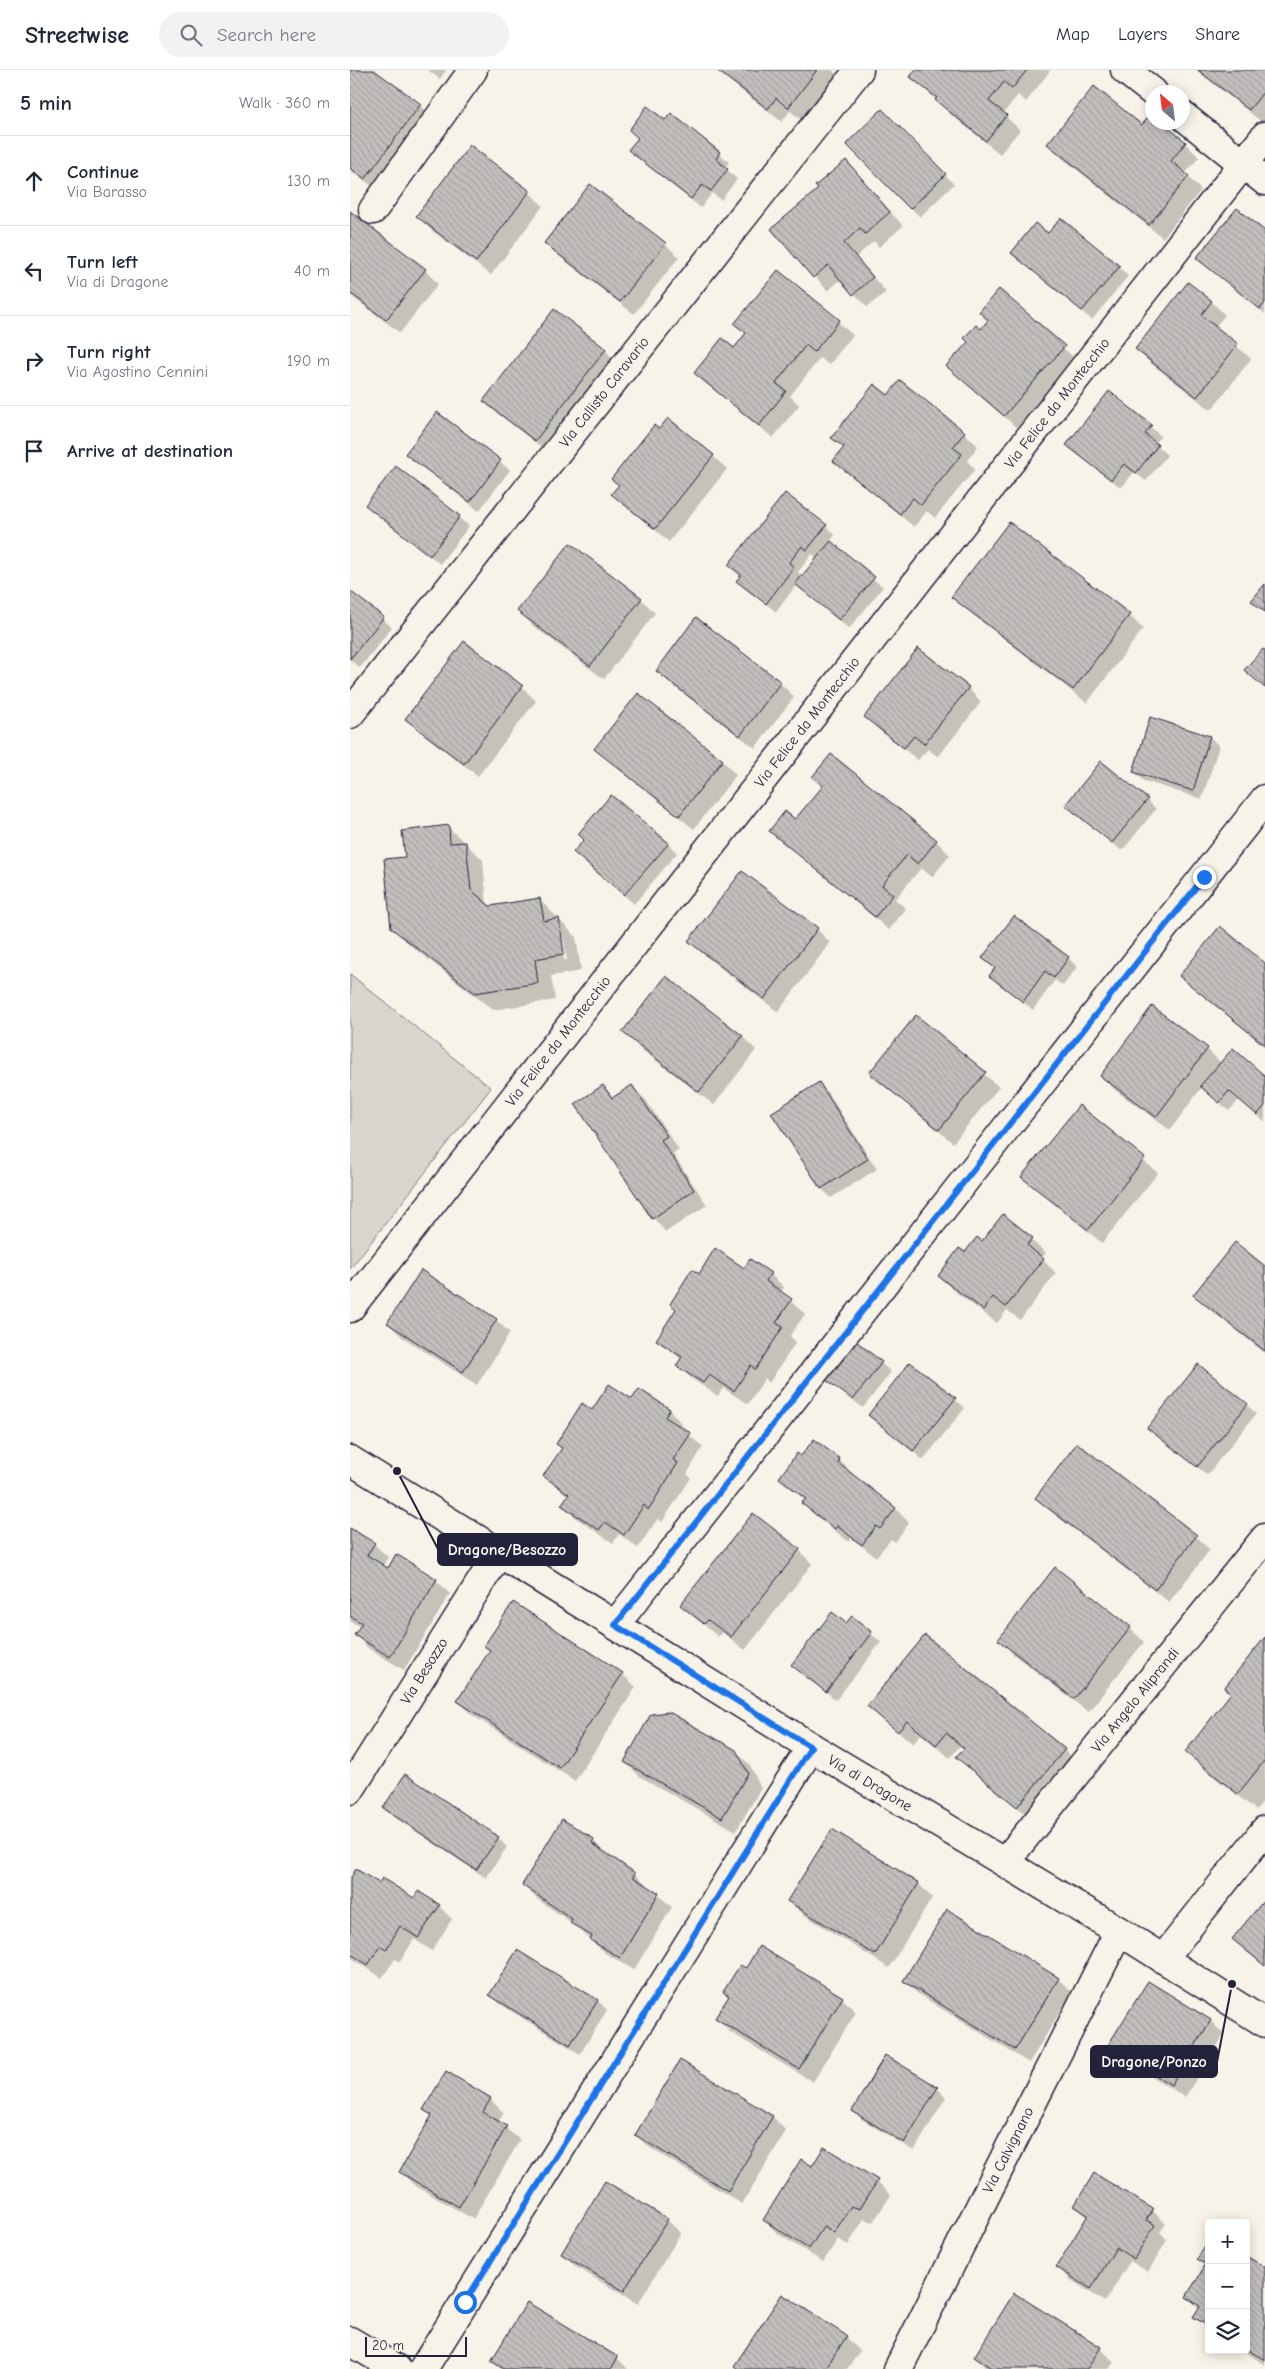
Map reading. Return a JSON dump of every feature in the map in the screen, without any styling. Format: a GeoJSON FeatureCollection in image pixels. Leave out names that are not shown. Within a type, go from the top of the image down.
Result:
{"type":"FeatureCollection","features":[{"type":"Feature","properties":{"kind":"street"},"geometry":{"type":"LineString","coordinates":[[373,210],[473,70]]}},
{"type":"Feature","properties":{"kind":"street","name":"Via Callisto Caravario"},"geometry":{"type":"LineString","coordinates":[[350,714],[859,70]]}},
{"type":"Feature","properties":{"kind":"street"},"geometry":{"type":"LineString","coordinates":[[1125,70],[1145,86]]}},
{"type":"Feature","properties":{"kind":"street"},"geometry":{"type":"LineString","coordinates":[[1190,121],[1265,181]]}},
{"type":"Feature","properties":{"kind":"street","name":"Via Felice da Montecchio"},"geometry":{"type":"LineString","coordinates":[[350,1308],[1265,136]]}},
{"type":"Feature","properties":{"kind":"street"},"geometry":{"type":"LineString","coordinates":[[615,1625],[1265,799]]}},
{"type":"Feature","properties":{"kind":"street","name":"Via di Dragone"},"geometry":{"type":"LineString","coordinates":[[350,1460],[811,1747],[1005,1862],[1265,2022]]}},
{"type":"Feature","properties":{"kind":"street","name":"Via Angelo Aliprandi"},"geometry":{"type":"LineString","coordinates":[[1005,1862],[1265,1538]]}},
{"type":"Feature","properties":{"kind":"street","name":"Via Besozzo"},"geometry":{"type":"LineString","coordinates":[[350,1790],[499,1553]]}},
{"type":"Feature","properties":{"kind":"street"},"geometry":{"type":"LineString","coordinates":[[423,2369],[811,1747]]}},
{"type":"Feature","properties":{"kind":"street"},"geometry":{"type":"LineString","coordinates":[[1163,1959],[1265,1830]]}},
{"type":"Feature","properties":{"kind":"street","name":"Via Calvignano"},"geometry":{"type":"LineString","coordinates":[[898,2369],[1118,1931]]}},
{"type":"Feature","properties":{"kind":"street"},"geometry":{"type":"LineString","coordinates":[[350,2341],[397,2369]]}},
{"type":"Feature","properties":{"kind":"shaded area"},"geometry":{"type":"Polygon","coordinates":[[[350,974],[491,1088],[350,1269],[350,974]]]}},
{"type":"Feature","properties":{"kind":"building"},"geometry":{"type":"Polygon","coordinates":[[[350,70],[374,70],[421,104],[365,179],[350,168],[350,70]]]}},
{"type":"Feature","properties":{"kind":"building"},"geometry":{"type":"Polygon","coordinates":[[[717,70],[817,70],[788,108],[776,98],[768,109],[717,70]]]}},
{"type":"Feature","properties":{"kind":"building"},"geometry":{"type":"Polygon","coordinates":[[[915,70],[1027,70],[1012,89],[1004,82],[989,101],[1007,115],[986,141],[910,77],[915,70]]]}},
{"type":"Feature","properties":{"kind":"building"},"geometry":{"type":"Polygon","coordinates":[[[1198,70],[1265,70],[1265,90],[1249,110],[1198,70]]]}},
{"type":"Feature","properties":{"kind":"building"},"geometry":{"type":"Polygon","coordinates":[[[1094,86],[1142,125],[1145,121],[1145,130],[1171,130],[1186,142],[1171,161],[1189,176],[1149,225],[1047,144],[1094,86]]]}},
{"type":"Feature","properties":{"kind":"building"},"geometry":{"type":"Polygon","coordinates":[[[647,106],[665,120],[671,113],[720,152],[716,159],[728,169],[711,191],[702,185],[691,199],[628,150],[638,138],[629,130],[647,106]]]}},
{"type":"Feature","properties":{"kind":"building"},"geometry":{"type":"Polygon","coordinates":[[[882,109],[946,174],[910,209],[846,144],[882,109]]]}},
{"type":"Feature","properties":{"kind":"building"},"geometry":{"type":"Polygon","coordinates":[[[470,145],[530,191],[476,262],[416,216],[470,145]]]}},
{"type":"Feature","properties":{"kind":"building"},"geometry":{"type":"Polygon","coordinates":[[[846,160],[890,212],[865,234],[860,228],[844,243],[873,277],[853,295],[828,265],[813,278],[771,229],[818,189],[815,186],[846,160]]]}},
{"type":"Feature","properties":{"kind":"building"},"geometry":{"type":"Polygon","coordinates":[[[590,184],[666,243],[620,302],[544,243],[590,184]]]}},
{"type":"Feature","properties":{"kind":"building"},"geometry":{"type":"Polygon","coordinates":[[[1237,208],[1265,231],[1265,303],[1260,309],[1196,258],[1237,208]]]}},
{"type":"Feature","properties":{"kind":"building"},"geometry":{"type":"Polygon","coordinates":[[[350,211],[426,269],[386,320],[350,293],[350,211]]]}},
{"type":"Feature","properties":{"kind":"building"},"geometry":{"type":"Polygon","coordinates":[[[1061,218],[1120,266],[1082,311],[1011,253],[1035,223],[1048,233],[1061,218]]]}},
{"type":"Feature","properties":{"kind":"building"},"geometry":{"type":"Polygon","coordinates":[[[778,270],[840,320],[814,352],[806,345],[776,383],[786,391],[759,426],[694,373],[722,338],[734,348],[746,333],[734,324],[778,270]]]}},
{"type":"Feature","properties":{"kind":"building"},"geometry":{"type":"Polygon","coordinates":[[[1188,282],[1212,301],[1201,315],[1238,344],[1197,397],[1135,349],[1188,282]]]}},
{"type":"Feature","properties":{"kind":"building"},"geometry":{"type":"Polygon","coordinates":[[[999,289],[1065,346],[1004,416],[946,366],[968,342],[964,338],[976,325],[981,329],[988,320],[979,312],[999,289]]]}},
{"type":"Feature","properties":{"kind":"building"},"geometry":{"type":"Polygon","coordinates":[[[554,309],[606,349],[535,441],[483,401],[554,309]]]}},
{"type":"Feature","properties":{"kind":"building"},"geometry":{"type":"Polygon","coordinates":[[[900,380],[965,432],[953,447],[962,454],[921,505],[913,498],[900,514],[833,461],[844,447],[831,438],[874,384],[888,395],[900,380]]]}},
{"type":"Feature","properties":{"kind":"building"},"geometry":{"type":"Polygon","coordinates":[[[1109,391],[1152,425],[1145,434],[1158,445],[1136,473],[1124,464],[1111,480],[1066,445],[1109,391]]]}},
{"type":"Feature","properties":{"kind":"building"},"geometry":{"type":"Polygon","coordinates":[[[437,412],[501,460],[470,502],[405,454],[437,412]]]}},
{"type":"Feature","properties":{"kind":"building"},"geometry":{"type":"Polygon","coordinates":[[[668,418],[714,455],[655,529],[611,494],[619,485],[611,479],[654,425],[659,429],[668,418]]]}},
{"type":"Feature","properties":{"kind":"building"},"geometry":{"type":"Polygon","coordinates":[[[396,466],[460,516],[430,556],[365,505],[396,466]]]}},
{"type":"Feature","properties":{"kind":"building"},"geometry":{"type":"Polygon","coordinates":[[[785,493],[827,525],[807,550],[802,546],[789,563],[794,567],[766,604],[736,581],[741,575],[728,565],[785,493]]]}},
{"type":"Feature","properties":{"kind":"building"},"geometry":{"type":"Polygon","coordinates":[[[1009,522],[1130,614],[1073,690],[951,597],[1009,522]]]}},
{"type":"Feature","properties":{"kind":"building"},"geometry":{"type":"Polygon","coordinates":[[[831,541],[875,577],[839,620],[795,584],[831,541]]]}},
{"type":"Feature","properties":{"kind":"building"},"geometry":{"type":"Polygon","coordinates":[[[570,543],[642,598],[590,666],[517,611],[570,543]]]}},
{"type":"Feature","properties":{"kind":"building"},"geometry":{"type":"Polygon","coordinates":[[[1265,584],[1265,612],[1251,601],[1265,584]]]}},
{"type":"Feature","properties":{"kind":"building"},"geometry":{"type":"Polygon","coordinates":[[[350,591],[384,617],[350,659],[350,591]]]}},
{"type":"Feature","properties":{"kind":"building"},"geometry":{"type":"Polygon","coordinates":[[[696,617],[781,682],[740,736],[656,671],[696,617]]]}},
{"type":"Feature","properties":{"kind":"building"},"geometry":{"type":"Polygon","coordinates":[[[464,641],[523,686],[464,764],[405,719],[464,641]]]}},
{"type":"Feature","properties":{"kind":"building"},"geometry":{"type":"Polygon","coordinates":[[[918,648],[969,687],[924,744],[914,736],[904,748],[864,717],[918,648]]]}},
{"type":"Feature","properties":{"kind":"building"},"geometry":{"type":"Polygon","coordinates":[[[1263,649],[1265,650],[1265,688],[1244,670],[1263,649]]]}},
{"type":"Feature","properties":{"kind":"building"},"geometry":{"type":"Polygon","coordinates":[[[638,693],[723,760],[679,816],[594,749],[638,693]]]}},
{"type":"Feature","properties":{"kind":"building"},"geometry":{"type":"Polygon","coordinates":[[[1150,717],[1210,736],[1193,791],[1133,772],[1150,717]]]}},
{"type":"Feature","properties":{"kind":"building"},"geometry":{"type":"Polygon","coordinates":[[[831,754],[937,840],[918,864],[907,855],[882,885],[893,895],[875,917],[769,831],[785,811],[795,819],[823,786],[812,777],[831,754]]]}},
{"type":"Feature","properties":{"kind":"building"},"geometry":{"type":"Polygon","coordinates":[[[1101,761],[1148,799],[1112,843],[1065,805],[1101,761]]]}},
{"type":"Feature","properties":{"kind":"building"},"geometry":{"type":"Polygon","coordinates":[[[611,795],[669,843],[624,895],[573,852],[584,840],[578,834],[611,795]]]}},
{"type":"Feature","properties":{"kind":"building"},"geometry":{"type":"Polygon","coordinates":[[[449,825],[450,843],[466,842],[471,890],[490,906],[540,898],[544,921],[559,918],[564,954],[535,959],[538,983],[475,993],[391,928],[384,859],[405,857],[402,831],[449,825]]]}},
{"type":"Feature","properties":{"kind":"building"},"geometry":{"type":"Polygon","coordinates":[[[742,871],[818,928],[764,999],[688,941],[742,871]]]}},
{"type":"Feature","properties":{"kind":"building"},"geometry":{"type":"Polygon","coordinates":[[[1014,916],[1069,957],[1054,978],[1045,971],[1023,1002],[989,976],[995,968],[982,958],[1014,916]]]}},
{"type":"Feature","properties":{"kind":"building"},"geometry":{"type":"Polygon","coordinates":[[[1220,926],[1265,963],[1265,1045],[1179,976],[1220,926]]]}},
{"type":"Feature","properties":{"kind":"building"},"geometry":{"type":"Polygon","coordinates":[[[666,976],[743,1036],[699,1092],[622,1032],[666,976]]]}},
{"type":"Feature","properties":{"kind":"building"},"geometry":{"type":"Polygon","coordinates":[[[1152,1006],[1208,1048],[1156,1117],[1100,1076],[1152,1006]]]}},
{"type":"Feature","properties":{"kind":"building"},"geometry":{"type":"Polygon","coordinates":[[[916,1015],[986,1072],[939,1130],[869,1073],[916,1015]]]}},
{"type":"Feature","properties":{"kind":"building"},"geometry":{"type":"Polygon","coordinates":[[[1233,1048],[1265,1076],[1265,1106],[1257,1115],[1229,1091],[1219,1103],[1200,1086],[1233,1048]]]}},
{"type":"Feature","properties":{"kind":"building"},"geometry":{"type":"Polygon","coordinates":[[[819,1082],[868,1159],[821,1189],[771,1113],[819,1082]]]}},
{"type":"Feature","properties":{"kind":"building"},"geometry":{"type":"Polygon","coordinates":[[[603,1085],[612,1098],[632,1085],[667,1136],[661,1140],[694,1190],[652,1219],[575,1104],[603,1085]]]}},
{"type":"Feature","properties":{"kind":"building"},"geometry":{"type":"Polygon","coordinates":[[[1079,1105],[1145,1158],[1088,1230],[1021,1177],[1079,1105]]]}},
{"type":"Feature","properties":{"kind":"building"},"geometry":{"type":"Polygon","coordinates":[[[1003,1214],[1033,1238],[1027,1245],[1044,1259],[1006,1307],[993,1297],[983,1310],[938,1276],[959,1248],[965,1252],[977,1237],[982,1241],[1003,1214]]]}},
{"type":"Feature","properties":{"kind":"building"},"geometry":{"type":"Polygon","coordinates":[[[1235,1242],[1265,1266],[1265,1351],[1193,1295],[1235,1242]]]}},
{"type":"Feature","properties":{"kind":"building"},"geometry":{"type":"Polygon","coordinates":[[[715,1248],[744,1268],[750,1259],[771,1273],[766,1281],[792,1299],[776,1323],[783,1327],[755,1370],[751,1365],[734,1391],[709,1375],[703,1383],[676,1366],[682,1357],[656,1340],[676,1309],[670,1304],[692,1269],[699,1274],[715,1248]]]}},
{"type":"Feature","properties":{"kind":"building"},"geometry":{"type":"Polygon","coordinates":[[[421,1270],[497,1319],[463,1372],[387,1323],[421,1270]]]}},
{"type":"Feature","properties":{"kind":"building"},"geometry":{"type":"Polygon","coordinates":[[[856,1341],[882,1362],[853,1400],[826,1380],[856,1341]]]}},
{"type":"Feature","properties":{"kind":"building"},"geometry":{"type":"Polygon","coordinates":[[[910,1362],[956,1398],[913,1451],[868,1415],[910,1362]]]}},
{"type":"Feature","properties":{"kind":"building"},"geometry":{"type":"Polygon","coordinates":[[[1198,1364],[1248,1404],[1197,1467],[1147,1428],[1198,1364]]]}},
{"type":"Feature","properties":{"kind":"building"},"geometry":{"type":"Polygon","coordinates":[[[609,1384],[632,1399],[639,1389],[670,1409],[665,1417],[691,1433],[673,1460],[678,1463],[648,1510],[644,1505],[624,1535],[605,1522],[599,1530],[561,1505],[569,1494],[543,1476],[562,1448],[556,1444],[582,1403],[592,1410],[609,1384]]]}},
{"type":"Feature","properties":{"kind":"building"},"geometry":{"type":"Polygon","coordinates":[[[814,1439],[840,1459],[838,1463],[896,1508],[880,1529],[876,1526],[862,1545],[837,1526],[835,1529],[801,1503],[806,1499],[779,1478],[797,1453],[801,1456],[814,1439]]]}},
{"type":"Feature","properties":{"kind":"building"},"geometry":{"type":"Polygon","coordinates":[[[1077,1443],[1197,1535],[1155,1590],[1035,1498],[1077,1443]]]}},
{"type":"Feature","properties":{"kind":"building"},"geometry":{"type":"Polygon","coordinates":[[[753,1513],[800,1549],[731,1637],[708,1620],[704,1624],[680,1605],[753,1513]]]}},
{"type":"Feature","properties":{"kind":"building"},"geometry":{"type":"Polygon","coordinates":[[[350,1528],[375,1543],[367,1555],[388,1568],[396,1554],[437,1579],[390,1657],[354,1635],[362,1623],[350,1616],[350,1528]]]}},
{"type":"Feature","properties":{"kind":"building"},"geometry":{"type":"Polygon","coordinates":[[[1055,1567],[1131,1627],[1074,1699],[998,1640],[1055,1567]]]}},
{"type":"Feature","properties":{"kind":"building"},"geometry":{"type":"Polygon","coordinates":[[[513,1602],[623,1673],[560,1768],[457,1701],[490,1650],[484,1646],[513,1602]]]}},
{"type":"Feature","properties":{"kind":"building"},"geometry":{"type":"Polygon","coordinates":[[[832,1612],[846,1623],[852,1616],[872,1632],[826,1692],[791,1665],[832,1612]]]}},
{"type":"Feature","properties":{"kind":"building"},"geometry":{"type":"Polygon","coordinates":[[[925,1635],[1065,1749],[1017,1807],[956,1757],[964,1748],[946,1733],[936,1745],[907,1721],[898,1732],[867,1706],[925,1635]]]}},
{"type":"Feature","properties":{"kind":"building"},"geometry":{"type":"Polygon","coordinates":[[[1265,1637],[1265,1760],[1238,1794],[1185,1752],[1231,1693],[1224,1688],[1265,1637]]]}},
{"type":"Feature","properties":{"kind":"building"},"geometry":{"type":"Polygon","coordinates":[[[669,1712],[736,1750],[748,1773],[722,1818],[624,1762],[651,1714],[669,1712]]]}},
{"type":"Feature","properties":{"kind":"building"},"geometry":{"type":"Polygon","coordinates":[[[405,1774],[499,1837],[476,1870],[383,1808],[405,1774]]]}},
{"type":"Feature","properties":{"kind":"building"},"geometry":{"type":"Polygon","coordinates":[[[562,1819],[594,1839],[592,1843],[635,1873],[633,1877],[659,1893],[620,1958],[590,1940],[592,1936],[570,1923],[572,1919],[522,1885],[562,1819]]]}},
{"type":"Feature","properties":{"kind":"building"},"geometry":{"type":"Polygon","coordinates":[[[832,1829],[919,1883],[875,1955],[787,1901],[832,1829]]]}},
{"type":"Feature","properties":{"kind":"building"},"geometry":{"type":"Polygon","coordinates":[[[356,1869],[379,1883],[382,1878],[414,1898],[418,1891],[440,1905],[418,1938],[400,1926],[386,1950],[380,1946],[368,1965],[350,1953],[350,1879],[356,1869]]]}},
{"type":"Feature","properties":{"kind":"building"},"geometry":{"type":"Polygon","coordinates":[[[1265,1899],[1265,1966],[1232,1939],[1265,1899]]]}},
{"type":"Feature","properties":{"kind":"building"},"geometry":{"type":"Polygon","coordinates":[[[947,1909],[1059,1978],[1015,2050],[903,1981],[947,1909]]]}},
{"type":"Feature","properties":{"kind":"building"},"geometry":{"type":"Polygon","coordinates":[[[759,1946],[843,1997],[799,2069],[715,2018],[729,1996],[723,1992],[740,1965],[746,1968],[759,1946]]]}},
{"type":"Feature","properties":{"kind":"building"},"geometry":{"type":"Polygon","coordinates":[[[517,1950],[598,2000],[570,2045],[489,1995],[517,1950]]]}},
{"type":"Feature","properties":{"kind":"building"},"geometry":{"type":"Polygon","coordinates":[[[1148,1981],[1211,2020],[1171,2085],[1108,2045],[1148,1981]]]}},
{"type":"Feature","properties":{"kind":"building"},"geometry":{"type":"Polygon","coordinates":[[[885,2055],[938,2087],[904,2143],[852,2111],[885,2055]]]}},
{"type":"Feature","properties":{"kind":"building"},"geometry":{"type":"Polygon","coordinates":[[[680,2060],[773,2116],[728,2191],[635,2135],[680,2060]]]}},
{"type":"Feature","properties":{"kind":"building"},"geometry":{"type":"Polygon","coordinates":[[[446,2071],[491,2098],[483,2112],[507,2126],[459,2207],[399,2172],[432,2115],[423,2110],[446,2071]]]}},
{"type":"Feature","properties":{"kind":"building"},"geometry":{"type":"Polygon","coordinates":[[[824,2147],[878,2180],[860,2209],[851,2206],[834,2233],[824,2226],[809,2249],[763,2220],[801,2159],[812,2166],[824,2147]]]}},
{"type":"Feature","properties":{"kind":"building"},"geometry":{"type":"Polygon","coordinates":[[[1094,2173],[1153,2209],[1146,2220],[1155,2225],[1134,2259],[1116,2248],[1091,2289],[1056,2267],[1088,2215],[1074,2206],[1094,2173]]]}},
{"type":"Feature","properties":{"kind":"building"},"geometry":{"type":"Polygon","coordinates":[[[605,2181],[668,2219],[624,2291],[561,2254],[605,2181]]]}},
{"type":"Feature","properties":{"kind":"building"},"geometry":{"type":"Polygon","coordinates":[[[1205,2246],[1205,2263],[1197,2259],[1205,2246]]]}},
{"type":"Feature","properties":{"kind":"building"},"geometry":{"type":"Polygon","coordinates":[[[1250,2258],[1265,2267],[1265,2360],[1250,2351],[1250,2258]]]}},
{"type":"Feature","properties":{"kind":"building"},"geometry":{"type":"Polygon","coordinates":[[[1205,2266],[1205,2324],[1193,2317],[1200,2306],[1186,2297],[1205,2266]]]}},
{"type":"Feature","properties":{"kind":"building"},"geometry":{"type":"Polygon","coordinates":[[[1014,2293],[1101,2347],[1087,2369],[993,2369],[974,2357],[1014,2293]]]}},
{"type":"Feature","properties":{"kind":"building"},"geometry":{"type":"Polygon","coordinates":[[[782,2294],[847,2336],[825,2369],[738,2369],[734,2366],[782,2294]]]}},
{"type":"Feature","properties":{"kind":"building"},"geometry":{"type":"Polygon","coordinates":[[[527,2302],[618,2357],[611,2369],[504,2369],[491,2361],[527,2302]]]}},
{"type":"Feature","properties":{"kind":"place","name":"Dragone/Besozzo"},"geometry":{"type":"Point","coordinates":[397,1471]}},
{"type":"Feature","properties":{"kind":"place","name":"Dragone/Ponzo"},"geometry":{"type":"Point","coordinates":[1232,1984]}},
{"type":"Feature","properties":{"kind":"route"},"geometry":{"type":"LineString","coordinates":[[465,2302],[811,1747],[615,1625],[1204,877]]}}]}
